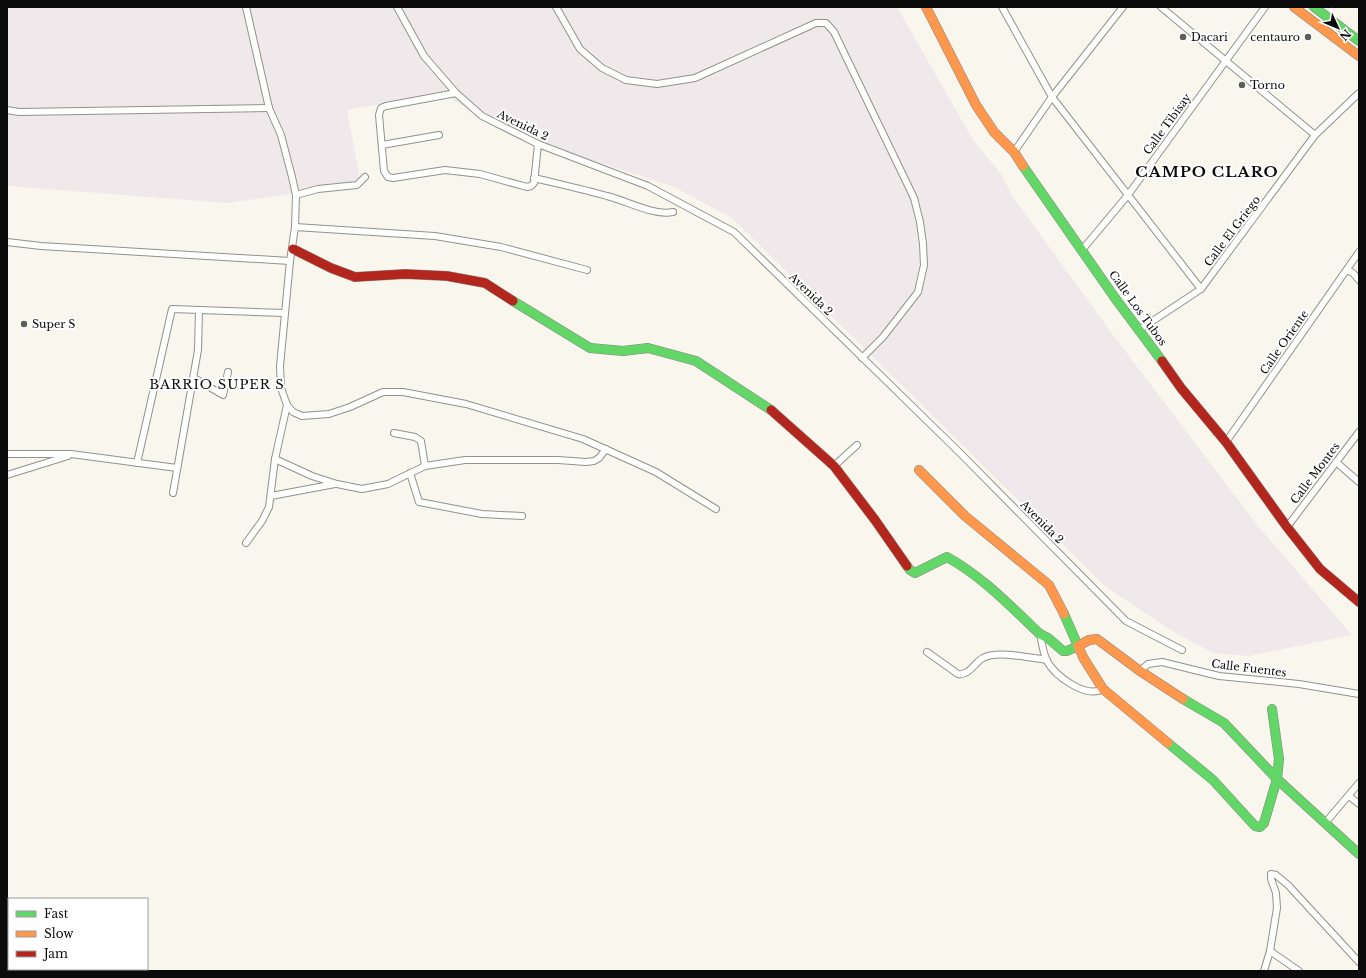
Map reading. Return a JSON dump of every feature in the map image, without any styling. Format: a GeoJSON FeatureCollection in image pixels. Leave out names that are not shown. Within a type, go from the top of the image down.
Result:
{"type":"FeatureCollection","features":[{"type":"Feature","properties":{"kind":"main road","name":"Calle Los Tubos"},"geometry":{"type":"LineString","coordinates":[[926,7],[976,105],[994,132],[1014,152],[1114,298],[1181,388],[1226,442],[1320,569],[1359,602]]}},
{"type":"Feature","properties":{"kind":"main road"},"geometry":{"type":"LineString","coordinates":[[1294,7],[1359,56]]}},
{"type":"Feature","properties":{"kind":"main road"},"geometry":{"type":"LineString","coordinates":[[1314,7],[1359,42]]}},
{"type":"Feature","properties":{"kind":"main road"},"geometry":{"type":"LineString","coordinates":[[293,249],[355,278],[405,274],[447,276],[485,283],[590,348],[623,351],[648,348],[696,361],[771,410],[834,466],[875,520],[910,570],[915,573],[947,557],[951,558],[993,589],[1040,634],[1048,638],[1063,650],[1067,651],[1090,640],[1097,639],[1177,696],[1224,723],[1277,779],[1326,822],[1359,854]]}},
{"type":"Feature","properties":{"kind":"main road"},"geometry":{"type":"LineString","coordinates":[[918,470],[965,516],[1049,585],[1063,611],[1084,658],[1103,689],[1213,780],[1256,826],[1260,827],[1264,823],[1277,779],[1279,758],[1272,709]]}},
{"type":"Feature","properties":{"kind":"street"},"geometry":{"type":"LineString","coordinates":[[246,7],[269,108],[281,135],[296,195],[293,249],[290,261],[280,366],[281,388],[287,405],[294,412],[302,416],[328,414],[350,407],[383,392],[403,392],[466,404],[583,440],[606,449],[656,472],[716,509]]}},
{"type":"Feature","properties":{"kind":"street","name":"Avenida 2"},"geometry":{"type":"LineString","coordinates":[[397,7],[424,56],[456,93],[482,116],[538,144],[648,186],[734,232],[959,452],[1126,621],[1182,650]]}},
{"type":"Feature","properties":{"kind":"street"},"geometry":{"type":"LineString","coordinates":[[556,7],[580,49],[602,68],[626,80],[657,84],[695,78],[816,23],[826,23],[834,32],[914,198],[924,244],[924,265],[918,292],[884,337],[862,358]]}},
{"type":"Feature","properties":{"kind":"street"},"geometry":{"type":"LineString","coordinates":[[1002,7],[1052,97],[1201,289]]}},
{"type":"Feature","properties":{"kind":"street"},"geometry":{"type":"LineString","coordinates":[[1014,152],[1052,97],[1123,7]]}},
{"type":"Feature","properties":{"kind":"street"},"geometry":{"type":"LineString","coordinates":[[1161,7],[1227,60],[1315,135]]}},
{"type":"Feature","properties":{"kind":"street","name":"Calle Tibisay"},"geometry":{"type":"LineString","coordinates":[[1082,250],[1128,194],[1265,7]]}},
{"type":"Feature","properties":{"kind":"street"},"geometry":{"type":"LineString","coordinates":[[456,93],[381,108],[379,115],[384,171],[388,177],[393,178],[445,170],[480,174],[526,187],[531,186],[534,183],[538,144]]}},
{"type":"Feature","properties":{"kind":"street","name":"Calle El Griego"},"geometry":{"type":"LineString","coordinates":[[1139,330],[1201,289],[1315,135],[1359,93]]}},
{"type":"Feature","properties":{"kind":"street"},"geometry":{"type":"LineString","coordinates":[[7,110],[19,112],[269,108]]}},
{"type":"Feature","properties":{"kind":"street"},"geometry":{"type":"LineString","coordinates":[[382,145],[439,136]]}},
{"type":"Feature","properties":{"kind":"street"},"geometry":{"type":"LineString","coordinates":[[296,195],[318,189],[357,185],[365,177]]}},
{"type":"Feature","properties":{"kind":"street"},"geometry":{"type":"LineString","coordinates":[[534,178],[608,196],[665,214],[673,212]]}},
{"type":"Feature","properties":{"kind":"street"},"geometry":{"type":"LineString","coordinates":[[295,227],[435,236],[501,247],[587,270]]}},
{"type":"Feature","properties":{"kind":"street"},"geometry":{"type":"LineString","coordinates":[[7,242],[41,246],[290,261]]}},
{"type":"Feature","properties":{"kind":"street","name":"Calle Oriente"},"geometry":{"type":"LineString","coordinates":[[1226,442],[1359,252]]}},
{"type":"Feature","properties":{"kind":"street"},"geometry":{"type":"LineString","coordinates":[[1347,270],[1353,273],[1359,280]]}},
{"type":"Feature","properties":{"kind":"street"},"geometry":{"type":"LineString","coordinates":[[137,463],[172,309],[285,313]]}},
{"type":"Feature","properties":{"kind":"street"},"geometry":{"type":"LineString","coordinates":[[173,493],[198,350],[199,310]]}},
{"type":"Feature","properties":{"kind":"street"},"geometry":{"type":"LineString","coordinates":[[194,378],[223,395],[228,372]]}},
{"type":"Feature","properties":{"kind":"street"},"geometry":{"type":"LineString","coordinates":[[246,543],[270,507],[275,459],[287,405]]}},
{"type":"Feature","properties":{"kind":"street","name":"Calle Montes"},"geometry":{"type":"LineString","coordinates":[[1288,527],[1359,432]]}},
{"type":"Feature","properties":{"kind":"street"},"geometry":{"type":"LineString","coordinates":[[394,433],[415,437],[421,440],[425,466]]}},
{"type":"Feature","properties":{"kind":"street"},"geometry":{"type":"LineString","coordinates":[[834,466],[857,445]]}},
{"type":"Feature","properties":{"kind":"street"},"geometry":{"type":"LineString","coordinates":[[275,459],[312,476],[336,484],[362,489],[388,484],[425,466],[465,460],[558,460],[586,462],[594,461],[599,458],[606,449]]}},
{"type":"Feature","properties":{"kind":"street"},"geometry":{"type":"LineString","coordinates":[[7,454],[74,454],[177,468]]}},
{"type":"Feature","properties":{"kind":"street"},"geometry":{"type":"LineString","coordinates":[[7,475],[74,454]]}},
{"type":"Feature","properties":{"kind":"street"},"geometry":{"type":"LineString","coordinates":[[1336,462],[1359,482]]}},
{"type":"Feature","properties":{"kind":"street"},"geometry":{"type":"LineString","coordinates":[[410,473],[419,502],[482,514],[522,516]]}},
{"type":"Feature","properties":{"kind":"street"},"geometry":{"type":"LineString","coordinates":[[271,496],[336,484]]}},
{"type":"Feature","properties":{"kind":"street"},"geometry":{"type":"LineString","coordinates":[[1040,634],[1047,660],[1054,672],[1075,686],[1091,692],[1098,692],[1103,689]]}},
{"type":"Feature","properties":{"kind":"street"},"geometry":{"type":"LineString","coordinates":[[927,652],[961,675],[966,673],[983,658],[990,656],[1009,655],[1047,660]]}},
{"type":"Feature","properties":{"kind":"street","name":"Calle Fuentes"},"geometry":{"type":"LineString","coordinates":[[1140,671],[1148,664],[1162,662],[1219,676],[1299,684],[1359,694]]}},
{"type":"Feature","properties":{"kind":"street"},"geometry":{"type":"LineString","coordinates":[[1326,822],[1359,783]]}},
{"type":"Feature","properties":{"kind":"street"},"geometry":{"type":"LineString","coordinates":[[1349,796],[1359,804]]}},
{"type":"Feature","properties":{"kind":"street"},"geometry":{"type":"LineString","coordinates":[[1264,971],[1270,951],[1277,908],[1276,893],[1271,879],[1271,874],[1276,875],[1288,885],[1359,962]]}},
{"type":"Feature","properties":{"kind":"street"},"geometry":{"type":"LineString","coordinates":[[1270,951],[1299,971]]}},
{"type":"Feature","properties":{"kind":"shaded area"},"geometry":{"type":"Polygon","coordinates":[[[7,7],[897,7],[973,140],[1001,174],[1013,197],[1113,335],[1258,526],[1352,635],[1249,656],[1213,653],[1172,631],[1106,587],[732,218],[674,187],[524,138],[472,112],[442,93],[347,110],[361,184],[227,203],[7,186],[7,7]]]}},
{"type":"Feature","properties":{"kind":"traffic: fast"},"geometry":{"type":"LineString","coordinates":[[1314,7],[1359,41]]}},
{"type":"Feature","properties":{"kind":"traffic: fast"},"geometry":{"type":"LineString","coordinates":[[1023,166],[1115,298],[1162,361]]}},
{"type":"Feature","properties":{"kind":"traffic: fast"},"geometry":{"type":"LineString","coordinates":[[513,301],[590,348],[623,351],[648,348],[696,361],[771,410]]}},
{"type":"Feature","properties":{"kind":"traffic: fast"},"geometry":{"type":"LineString","coordinates":[[907,566],[915,573],[947,557],[984,583],[1040,634],[1048,638],[1063,651],[1067,651],[1078,646],[1064,614]]}},
{"type":"Feature","properties":{"kind":"traffic: fast"},"geometry":{"type":"LineString","coordinates":[[1183,699],[1224,723],[1277,779],[1359,854]]}},
{"type":"Feature","properties":{"kind":"traffic: fast"},"geometry":{"type":"LineString","coordinates":[[1168,743],[1213,780],[1255,826],[1260,827],[1264,823],[1277,779],[1279,759],[1272,709]]}},
{"type":"Feature","properties":{"kind":"traffic: slow"},"geometry":{"type":"LineString","coordinates":[[926,7],[976,105],[994,132],[1014,152],[1023,166]]}},
{"type":"Feature","properties":{"kind":"traffic: slow"},"geometry":{"type":"LineString","coordinates":[[1294,7],[1359,56]]}},
{"type":"Feature","properties":{"kind":"traffic: slow"},"geometry":{"type":"LineString","coordinates":[[919,470],[965,516],[1049,585],[1064,614]]}},
{"type":"Feature","properties":{"kind":"traffic: slow"},"geometry":{"type":"LineString","coordinates":[[1168,743],[1103,689],[1084,659],[1078,646],[1089,640],[1097,639],[1140,671],[1183,699]]}},
{"type":"Feature","properties":{"kind":"traffic: jam"},"geometry":{"type":"LineString","coordinates":[[293,249],[331,268],[355,277],[405,274],[447,276],[485,283],[513,301]]}},
{"type":"Feature","properties":{"kind":"traffic: jam"},"geometry":{"type":"LineString","coordinates":[[1162,361],[1181,388],[1226,442],[1287,527],[1320,569],[1359,602]]}},
{"type":"Feature","properties":{"kind":"traffic: jam"},"geometry":{"type":"LineString","coordinates":[[771,410],[834,466],[875,520],[907,566]]}},
{"type":"Feature","properties":{"kind":"place","name":"Dacari"},"geometry":{"type":"Point","coordinates":[1183,37]}},
{"type":"Feature","properties":{"kind":"place","name":"centauro"},"geometry":{"type":"Point","coordinates":[1308,37]}},
{"type":"Feature","properties":{"kind":"place","name":"Torno"},"geometry":{"type":"Point","coordinates":[1242,85]}},
{"type":"Feature","properties":{"kind":"place","name":"Super S"},"geometry":{"type":"Point","coordinates":[24,324]}},
{"type":"Feature","properties":{"kind":"district","name":"CAMPO CLARO"},"geometry":{"type":"Point","coordinates":[1207,172]}},
{"type":"Feature","properties":{"kind":"district","name":"BARRIO SUPER S"},"geometry":{"type":"Point","coordinates":[217,384]}}]}
